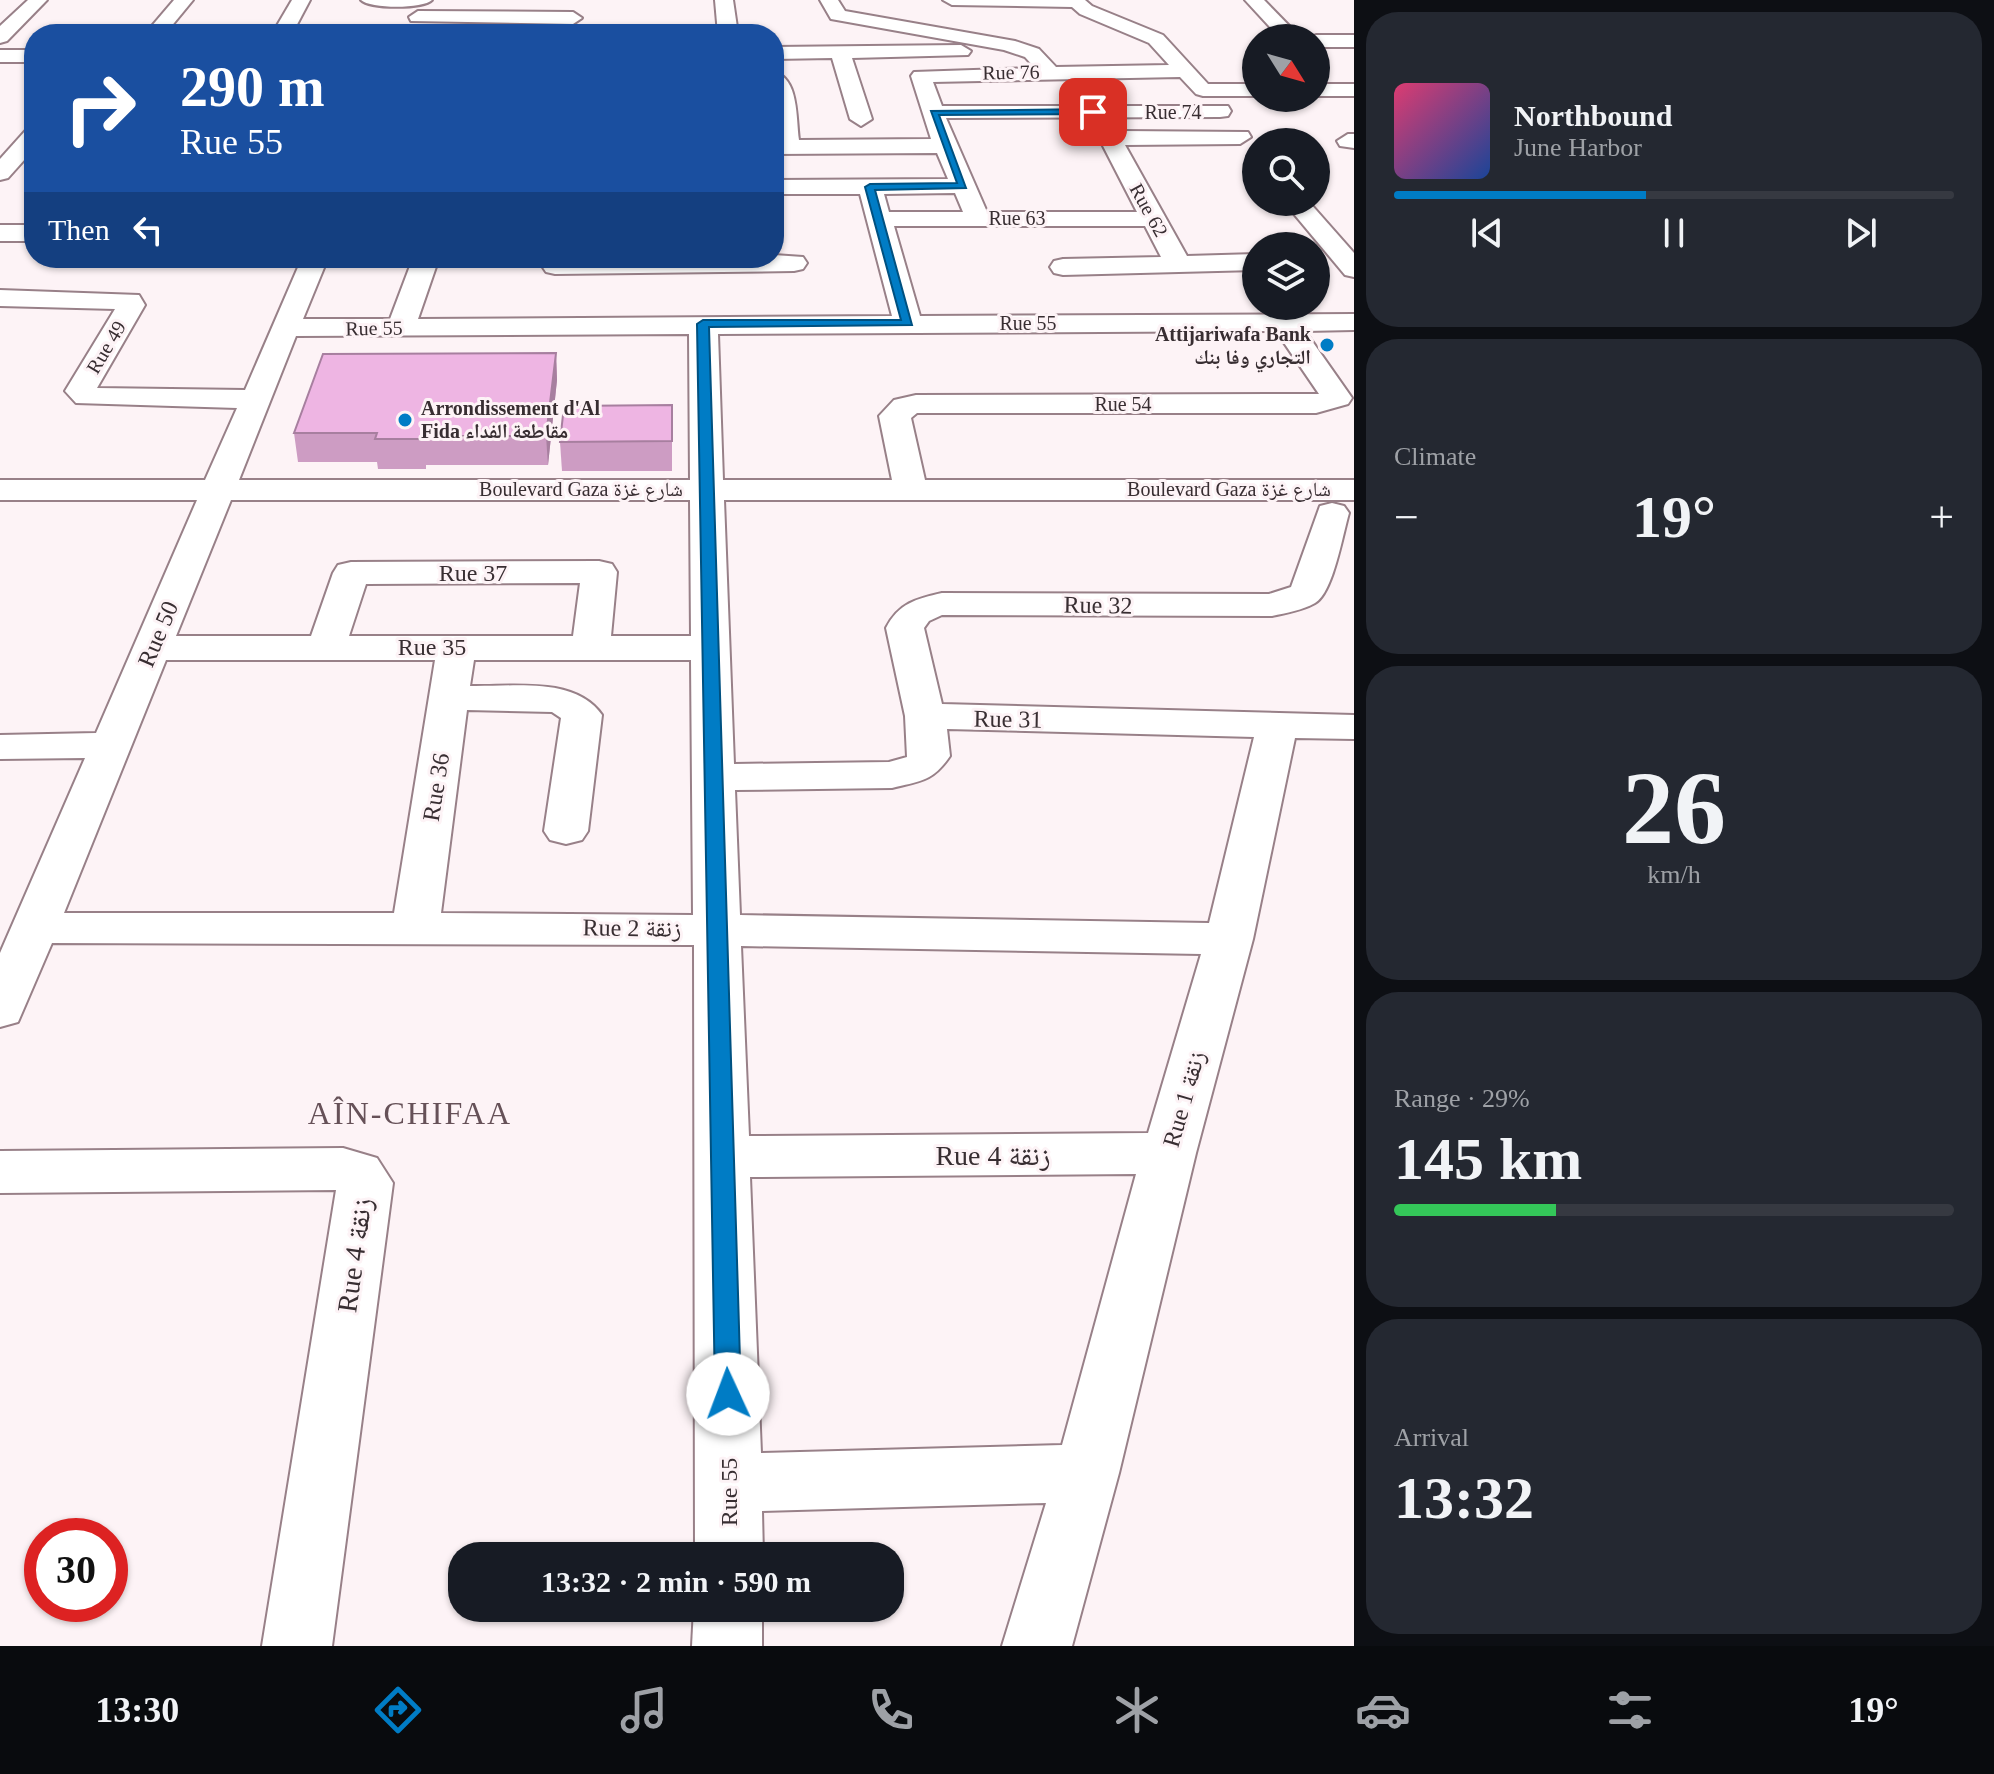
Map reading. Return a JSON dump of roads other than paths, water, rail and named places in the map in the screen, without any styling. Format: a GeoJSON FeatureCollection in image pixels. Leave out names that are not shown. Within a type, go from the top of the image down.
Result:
{"type":"FeatureCollection","features":[{"type":"Feature","properties":{"kind":"street"},"geometry":{"type":"LineString","coordinates":[[0,37],[38,0]]}},
{"type":"Feature","properties":{"kind":"street"},"geometry":{"type":"LineString","coordinates":[[164,24],[184,0]]}},
{"type":"Feature","properties":{"kind":"street"},"geometry":{"type":"LineString","coordinates":[[288,24],[301,0]]}},
{"type":"Feature","properties":{"kind":"street"},"geometry":{"type":"LineString","coordinates":[[370,0],[423,13],[573,17]]}},
{"type":"Feature","properties":{"kind":"street"},"geometry":{"type":"LineString","coordinates":[[724,0],[727,24]]}},
{"type":"Feature","properties":{"kind":"street"},"geometry":{"type":"LineString","coordinates":[[829,0],[834,12],[846,18],[1028,51],[1050,72]]}},
{"type":"Feature","properties":{"kind":"street"},"geometry":{"type":"LineString","coordinates":[[1254,0],[1277,24]]}},
{"type":"Feature","properties":{"kind":"street"},"geometry":{"type":"LineString","coordinates":[[960,1],[1075,1],[1086,10],[1156,39],[1187,71],[1242,139]]}},
{"type":"Feature","properties":{"kind":"street"},"geometry":{"type":"LineString","coordinates":[[824,30],[933,62]]}},
{"type":"Feature","properties":{"kind":"street"},"geometry":{"type":"LineString","coordinates":[[1330,41],[1354,41]]}},
{"type":"Feature","properties":{"kind":"street"},"geometry":{"type":"LineString","coordinates":[[784,53],[840,52],[933,62],[1028,51]]}},
{"type":"Feature","properties":{"kind":"street"},"geometry":{"type":"LineString","coordinates":[[840,52],[861,119]]}},
{"type":"Feature","properties":{"kind":"street"},"geometry":{"type":"LineString","coordinates":[[0,56],[24,56]]}},
{"type":"Feature","properties":{"kind":"street"},"geometry":{"type":"LineString","coordinates":[[933,62],[920,78],[945,146],[978,218]]}},
{"type":"Feature","properties":{"kind":"street","name":"Rue 76"},"geometry":{"type":"LineString","coordinates":[[933,62],[1050,72],[1187,71]]}},
{"type":"Feature","properties":{"kind":"street"},"geometry":{"type":"LineString","coordinates":[[1203,90],[1242,90]]}},
{"type":"Feature","properties":{"kind":"street"},"geometry":{"type":"LineString","coordinates":[[1330,90],[1354,90]]}},
{"type":"Feature","properties":{"kind":"street","name":"Rue 74"},"geometry":{"type":"LineString","coordinates":[[934,112],[1220,111]]}},
{"type":"Feature","properties":{"kind":"street","name":"Rue 62"},"geometry":{"type":"LineString","coordinates":[[1178,264],[1112,142],[1122,138],[1240,137]]}},
{"type":"Feature","properties":{"kind":"street"},"geometry":{"type":"LineString","coordinates":[[784,147],[945,146]]}},
{"type":"Feature","properties":{"kind":"street"},"geometry":{"type":"LineString","coordinates":[[8,179],[24,152]]}},
{"type":"Feature","properties":{"kind":"street"},"geometry":{"type":"LineString","coordinates":[[784,187],[963,186]]}},
{"type":"Feature","properties":{"kind":"street"},"geometry":{"type":"LineString","coordinates":[[870,187],[908,323]]}},
{"type":"Feature","properties":{"kind":"street"},"geometry":{"type":"LineString","coordinates":[[1308,216],[1350,265]]}},
{"type":"Feature","properties":{"kind":"street","name":"Rue 63"},"geometry":{"type":"LineString","coordinates":[[880,219],[1154,219]]}},
{"type":"Feature","properties":{"kind":"street"},"geometry":{"type":"LineString","coordinates":[[0,233],[24,233]]}},
{"type":"Feature","properties":{"kind":"street","name":"Rue 62"},"geometry":{"type":"LineString","coordinates":[[1063,267],[1242,262]]}},
{"type":"Feature","properties":{"kind":"street"},"geometry":{"type":"LineString","coordinates":[[784,263],[794,263]]}},
{"type":"Feature","properties":{"kind":"street"},"geometry":{"type":"LineString","coordinates":[[1330,263],[1350,265]]}},
{"type":"Feature","properties":{"kind":"street","name":"Rue 50"},"geometry":{"type":"LineString","coordinates":[[0,1010],[311,268]]}},
{"type":"Feature","properties":{"kind":"street"},"geometry":{"type":"LineString","coordinates":[[401,327],[422,268]]}},
{"type":"Feature","properties":{"kind":"street"},"geometry":{"type":"LineString","coordinates":[[545,325],[555,268]]}},
{"type":"Feature","properties":{"kind":"street","name":"Rue 49"},"geometry":{"type":"LineString","coordinates":[[1,299],[129,301],[131,305],[80,391],[87,397],[257,399]]}},
{"type":"Feature","properties":{"kind":"street","name":"Rue 55"},"geometry":{"type":"LineString","coordinates":[[286,328],[1354,322]]}},
{"type":"Feature","properties":{"kind":"street","name":"Rue 54"},"geometry":{"type":"LineString","coordinates":[[910,488],[895,416],[905,407],[916,404],[1316,404],[1337,398],[1285,323]]}},
{"type":"Feature","properties":{"kind":"street","name":"Rue 55"},"geometry":{"type":"LineString","coordinates":[[703,324],[729,1542]]}},
{"type":"Feature","properties":{"kind":"street","name":"Boulevard Gaza شارع غزة"},"geometry":{"type":"LineString","coordinates":[[708,500],[910,488],[1347,505]]}},
{"type":"Feature","properties":{"kind":"street","name":"Boulevard Gaza شارع غزة"},"geometry":{"type":"LineString","coordinates":[[0,490],[213,502]]}},
{"type":"Feature","properties":{"kind":"street","name":"Boulevard Gaza شارع غزة"},"geometry":{"type":"LineString","coordinates":[[0,514],[213,502],[708,500],[1347,505]]}},
{"type":"Feature","properties":{"kind":"street","name":"Rue 32"},"geometry":{"type":"LineString","coordinates":[[925,716],[905,628],[911,615],[925,608],[942,604],[1272,605],[1305,594],[1347,505]]}},
{"type":"Feature","properties":{"kind":"street","name":"Rue 37"},"geometry":{"type":"LineString","coordinates":[[326,648],[351,573],[599,572],[591,647]]}},
{"type":"Feature","properties":{"kind":"street","name":"Rue 36"},"geometry":{"type":"LineString","coordinates":[[415,927],[456,647]]}},
{"type":"Feature","properties":{"kind":"street","name":"Rue 35"},"geometry":{"type":"LineString","coordinates":[[152,648],[712,648]]}},
{"type":"Feature","properties":{"kind":"street"},"geometry":{"type":"LineString","coordinates":[[449,698],[557,700],[582,715],[566,831]]}},
{"type":"Feature","properties":{"kind":"street"},"geometry":{"type":"LineString","coordinates":[[714,777],[892,775],[910,772],[922,766],[929,756],[925,716]]}},
{"type":"Feature","properties":{"kind":"street","name":"Rue 31"},"geometry":{"type":"LineString","coordinates":[[925,716],[1354,727]]}},
{"type":"Feature","properties":{"kind":"street","name":"Rue 1 زنقة"},"geometry":{"type":"LineString","coordinates":[[1037,1646],[1087,1473],[1169,1153],[1229,939],[1277,725]]}},
{"type":"Feature","properties":{"kind":"street"},"geometry":{"type":"LineString","coordinates":[[0,747],[111,745]]}},
{"type":"Feature","properties":{"kind":"street","name":"Rue 2 زنقة"},"geometry":{"type":"LineString","coordinates":[[35,928],[715,929],[1229,939]]}},
{"type":"Feature","properties":{"kind":"street","name":"Rue 4 زنقة"},"geometry":{"type":"LineString","coordinates":[[721,1157],[1169,1153]]}},
{"type":"Feature","properties":{"kind":"street","name":"Rue 4 زنقة"},"geometry":{"type":"LineString","coordinates":[[0,1172],[343,1169],[358,1173],[365,1183],[297,1646]]}},
{"type":"Feature","properties":{"kind":"street"},"geometry":{"type":"LineString","coordinates":[[730,1483],[1087,1473]]}},
{"type":"Feature","properties":{"kind":"street"},"geometry":{"type":"LineString","coordinates":[[727,1646],[728,1622]]}},
{"type":"Feature","properties":{"kind":"place","name":"Attijariwafa Bank التجاري وفا بنك"},"geometry":{"type":"Point","coordinates":[1327,345]}},
{"type":"Feature","properties":{"kind":"place","name":"Arrondissement d'Al Fida مقاطعة الفداء"},"geometry":{"type":"Point","coordinates":[405,420]}},
{"type":"Feature","properties":{"kind":"district","name":"AÎN-CHIFAA"},"geometry":{"type":"Point","coordinates":[410,1113]}}]}
